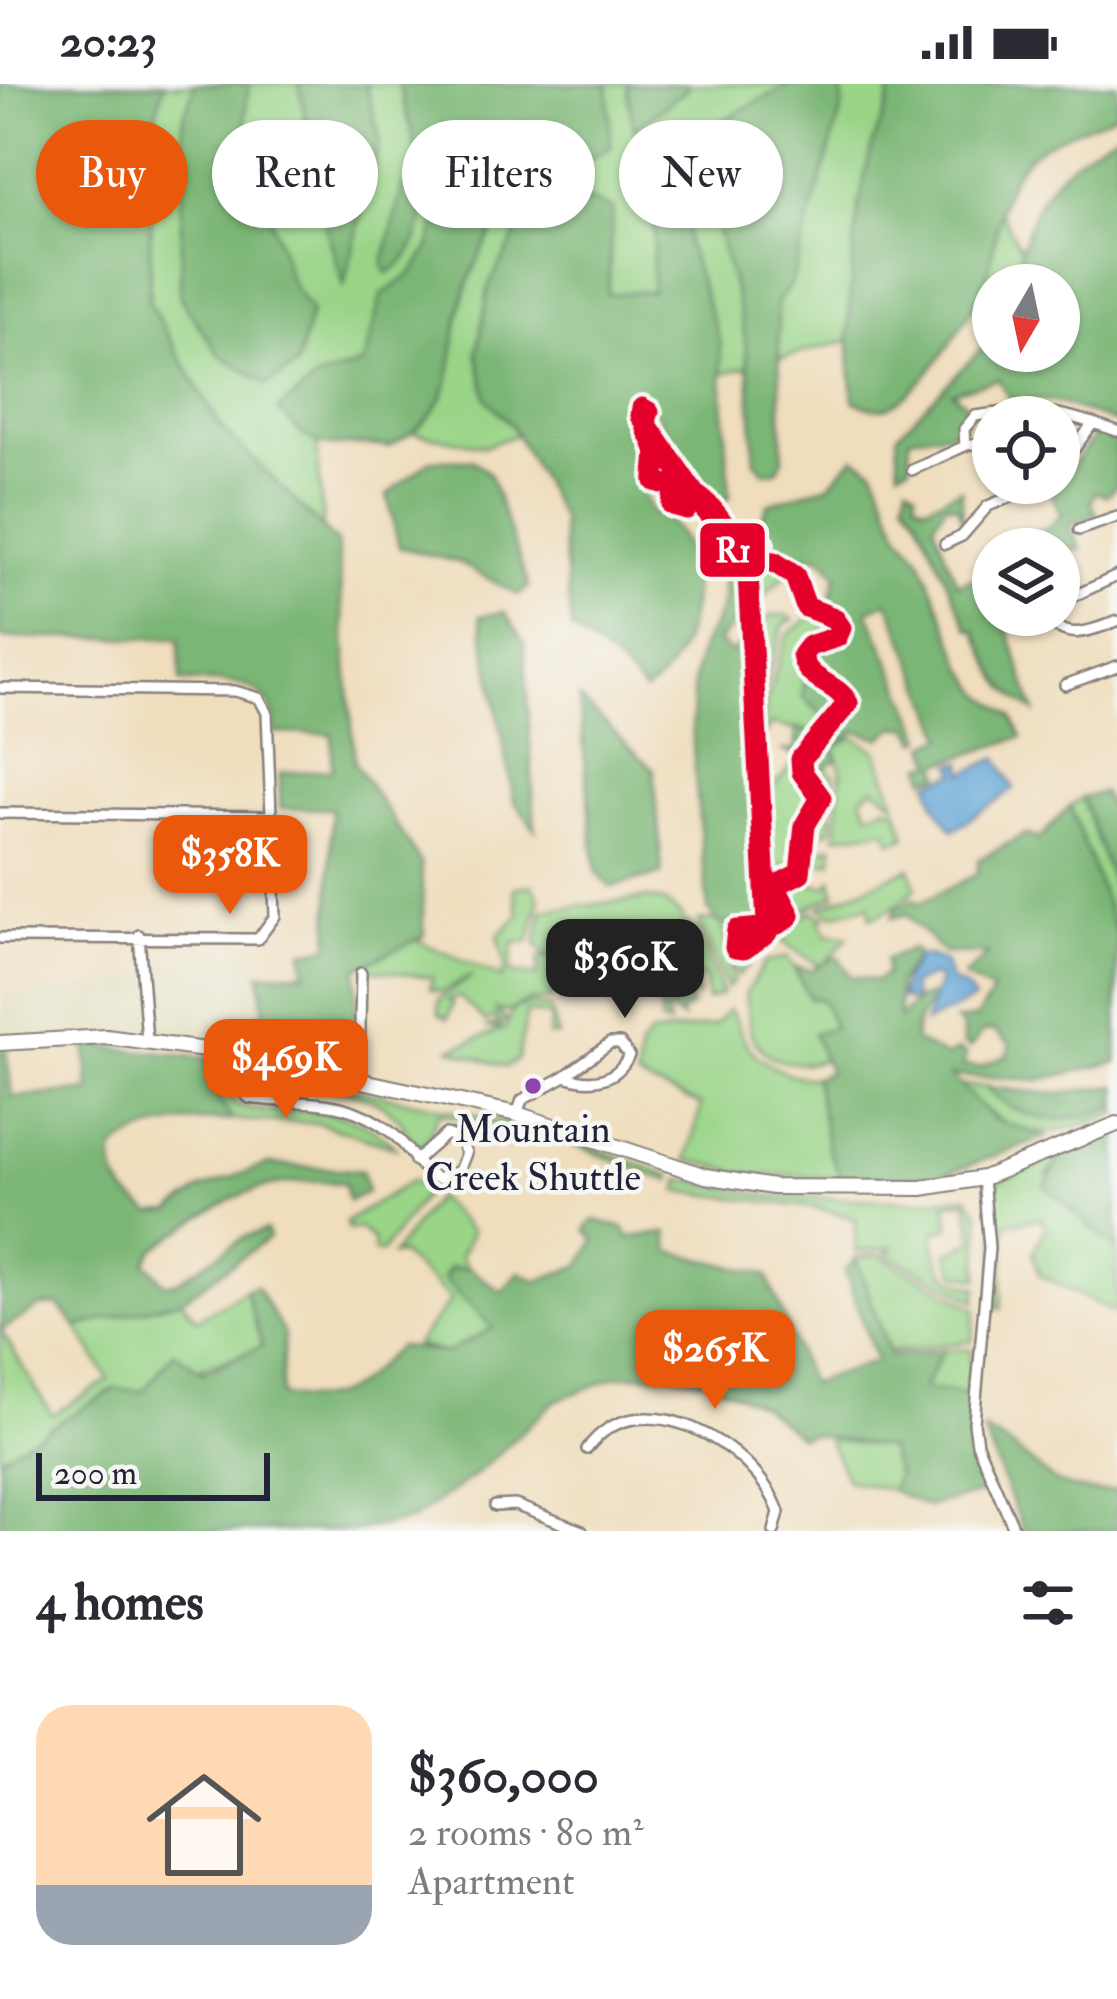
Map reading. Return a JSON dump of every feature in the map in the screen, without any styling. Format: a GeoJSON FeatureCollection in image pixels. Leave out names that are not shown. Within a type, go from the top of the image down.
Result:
{"type":"FeatureCollection","features":[{"type":"Feature","properties":{"kind":"main road"},"geometry":{"type":"LineString","coordinates":[[0,1042],[77,1037],[236,1054],[517,1114],[740,1184],[922,1188],[983,1178],[1117,1124]]}},
{"type":"Feature","properties":{"kind":"street"},"geometry":{"type":"LineString","coordinates":[[965,446],[964,430],[975,416],[1040,407],[1117,431]]}},
{"type":"Feature","properties":{"kind":"street"},"geometry":{"type":"LineString","coordinates":[[1080,442],[1094,423]]}},
{"type":"Feature","properties":{"kind":"street"},"geometry":{"type":"LineString","coordinates":[[912,470],[972,444]]}},
{"type":"Feature","properties":{"kind":"street"},"geometry":{"type":"LineString","coordinates":[[945,544],[962,536],[993,504]]}},
{"type":"Feature","properties":{"kind":"street"},"geometry":{"type":"LineString","coordinates":[[1080,530],[1117,517]]}},
{"type":"Feature","properties":{"kind":"street"},"geometry":{"type":"LineString","coordinates":[[1080,593],[1117,576]]}},
{"type":"Feature","properties":{"kind":"street"},"geometry":{"type":"LineString","coordinates":[[1080,633],[1117,621]]}},
{"type":"Feature","properties":{"kind":"street"},"geometry":{"type":"LineString","coordinates":[[1064,685],[1117,666]]}},
{"type":"Feature","properties":{"kind":"street"},"geometry":{"type":"LineString","coordinates":[[0,688],[235,691],[259,698],[267,713],[274,916],[258,939],[0,938]]}},
{"type":"Feature","properties":{"kind":"street"},"geometry":{"type":"LineString","coordinates":[[0,813],[271,816]]}},
{"type":"Feature","properties":{"kind":"street"},"geometry":{"type":"LineString","coordinates":[[139,935],[147,1041]]}},
{"type":"Feature","properties":{"kind":"street"},"geometry":{"type":"LineString","coordinates":[[359,1080],[362,973]]}},
{"type":"Feature","properties":{"kind":"street"},"geometry":{"type":"LineString","coordinates":[[517,1114],[522,1100],[610,1043],[620,1043],[628,1055],[604,1079],[586,1082],[565,1076]]}},
{"type":"Feature","properties":{"kind":"street"},"geometry":{"type":"LineString","coordinates":[[236,1054],[232,1078],[243,1096],[306,1099],[348,1108],[393,1133],[416,1161],[433,1178],[448,1178],[459,1171],[466,1153],[460,1140],[446,1134],[416,1161]]}},
{"type":"Feature","properties":{"kind":"street"},"geometry":{"type":"LineString","coordinates":[[983,1178],[989,1248],[974,1423],[976,1444],[1012,1530]]}},
{"type":"Feature","properties":{"kind":"street"},"geometry":{"type":"LineString","coordinates":[[586,1449],[605,1431],[634,1422],[661,1421],[700,1430],[747,1463],[776,1504],[775,1528],[794,1531]]}},
{"type":"Feature","properties":{"kind":"street"},"geometry":{"type":"LineString","coordinates":[[495,1506],[515,1504],[582,1531]]}},
{"type":"Feature","properties":{"kind":"shaded area"},"geometry":{"type":"Polygon","coordinates":[[[258,953],[264,1014],[252,1051],[166,1034],[0,1038],[0,994],[130,979],[156,966],[258,953]]]}},
{"type":"Feature","properties":{"kind":"green space"},"geometry":{"type":"Polygon","coordinates":[[[0,84],[929,84],[1029,264],[972,264],[972,308],[601,405],[485,446],[315,415],[330,627],[88,228],[188,228],[188,120],[36,120],[36,143],[0,84]]]}},
{"type":"Feature","properties":{"kind":"green space"},"geometry":{"type":"Polygon","coordinates":[[[0,84],[164,84],[155,120],[36,120],[36,228],[151,228],[149,303],[221,427],[337,543],[355,763],[421,863],[424,936],[357,968],[356,1024],[321,1021],[252,1051],[264,1014],[260,974],[305,972],[303,951],[329,947],[332,809],[280,808],[280,773],[332,770],[332,734],[275,733],[273,714],[257,692],[230,683],[181,682],[179,638],[0,638],[0,84]]]}},
{"type":"Feature","properties":{"kind":"green space"},"geometry":{"type":"Polygon","coordinates":[[[195,84],[249,84],[246,120],[212,120],[212,228],[274,228],[290,279],[311,311],[297,366],[267,385],[219,354],[180,298],[181,228],[188,228],[188,120],[183,119],[195,84]]]}},
{"type":"Feature","properties":{"kind":"green space"},"geometry":{"type":"Polygon","coordinates":[[[299,84],[366,84],[375,120],[306,120],[299,84]]]}},
{"type":"Feature","properties":{"kind":"green space"},"geometry":{"type":"Polygon","coordinates":[[[399,84],[608,84],[611,147],[595,156],[595,120],[408,120],[399,84]]]}},
{"type":"Feature","properties":{"kind":"green space"},"geometry":{"type":"Polygon","coordinates":[[[627,84],[687,84],[686,90],[646,120],[632,120],[627,84]]]}},
{"type":"Feature","properties":{"kind":"green space"},"geometry":{"type":"Polygon","coordinates":[[[791,84],[841,84],[843,104],[791,284],[777,302],[783,459],[777,471],[765,473],[755,461],[745,340],[717,228],[783,228],[783,120],[723,120],[791,84]]]}},
{"type":"Feature","properties":{"kind":"green space"},"geometry":{"type":"Polygon","coordinates":[[[890,84],[1117,84],[1117,112],[1048,143],[1015,173],[1004,197],[990,264],[972,264],[972,306],[962,326],[904,397],[877,408],[855,402],[849,311],[860,203],[872,147],[889,101],[890,84]]]}},
{"type":"Feature","properties":{"kind":"green space"},"geometry":{"type":"Polygon","coordinates":[[[1117,133],[1117,423],[1080,410],[1080,396],[1007,396],[998,379],[952,392],[972,408],[959,430],[909,437],[910,465],[899,469],[897,435],[972,358],[972,372],[1080,372],[1080,264],[1019,264],[1044,194],[1093,147],[1117,133]]]}},
{"type":"Feature","properties":{"kind":"green space"},"geometry":{"type":"Polygon","coordinates":[[[402,188],[402,228],[420,228],[397,267],[387,273],[383,265],[402,188]]]}},
{"type":"Feature","properties":{"kind":"green space"},"geometry":{"type":"Polygon","coordinates":[[[595,203],[613,209],[608,294],[652,291],[654,228],[687,228],[687,243],[720,342],[730,498],[711,504],[649,401],[620,410],[647,502],[673,525],[691,565],[693,590],[684,639],[661,679],[645,692],[616,662],[572,630],[560,516],[512,426],[487,399],[477,352],[489,285],[520,228],[595,228],[595,203]]]}},
{"type":"Feature","properties":{"kind":"green space"},"geometry":{"type":"Polygon","coordinates":[[[326,228],[358,228],[344,285],[326,228]]]}},
{"type":"Feature","properties":{"kind":"green space"},"geometry":{"type":"Polygon","coordinates":[[[496,228],[469,281],[443,395],[432,414],[388,447],[318,444],[278,410],[317,379],[363,364],[382,294],[422,260],[434,231],[496,228]]]}},
{"type":"Feature","properties":{"kind":"green space"},"geometry":{"type":"Polygon","coordinates":[[[1098,431],[1117,438],[1117,485],[1107,495],[1095,492],[1091,502],[1097,515],[1070,528],[1047,528],[1062,515],[1056,504],[1080,504],[1080,455],[1098,431]]]}},
{"type":"Feature","properties":{"kind":"green space"},"geometry":{"type":"Polygon","coordinates":[[[854,457],[875,469],[899,532],[921,559],[964,667],[983,694],[1012,716],[1022,737],[938,764],[941,775],[926,779],[923,766],[934,762],[927,745],[945,737],[888,601],[868,611],[924,738],[918,741],[911,727],[897,727],[880,738],[856,731],[835,747],[837,760],[814,773],[797,756],[781,750],[796,751],[796,728],[814,733],[828,720],[802,696],[814,646],[834,625],[829,604],[837,575],[822,557],[770,554],[759,523],[768,504],[829,485],[854,457]]]}},
{"type":"Feature","properties":{"kind":"green space"},"geometry":{"type":"Polygon","coordinates":[[[431,460],[472,460],[489,473],[529,587],[518,595],[458,562],[399,547],[387,495],[431,460]]]}},
{"type":"Feature","properties":{"kind":"green space"},"geometry":{"type":"Polygon","coordinates":[[[908,484],[916,490],[915,500],[925,506],[961,489],[964,528],[958,507],[946,503],[934,524],[957,584],[972,579],[972,630],[918,517],[905,500],[908,484]]]}},
{"type":"Feature","properties":{"kind":"green space"},"geometry":{"type":"Polygon","coordinates":[[[749,522],[759,523],[770,554],[786,553],[791,570],[747,612],[744,575],[719,562],[722,543],[749,522]]]}},
{"type":"Feature","properties":{"kind":"green space"},"geometry":{"type":"Polygon","coordinates":[[[719,562],[734,562],[744,575],[747,612],[718,641],[731,653],[744,641],[761,701],[753,728],[762,922],[720,924],[708,909],[693,692],[700,651],[721,609],[719,562]]]}},
{"type":"Feature","properties":{"kind":"green space"},"geometry":{"type":"Polygon","coordinates":[[[829,604],[834,626],[829,720],[814,734],[771,724],[764,736],[762,717],[787,635],[829,604]]]}},
{"type":"Feature","properties":{"kind":"green space"},"geometry":{"type":"Polygon","coordinates":[[[505,612],[524,643],[535,829],[514,801],[480,616],[505,612]]]}},
{"type":"Feature","properties":{"kind":"green space"},"geometry":{"type":"Polygon","coordinates":[[[770,616],[793,619],[783,625],[761,701],[744,641],[770,616]]]}},
{"type":"Feature","properties":{"kind":"green space"},"geometry":{"type":"Polygon","coordinates":[[[978,636],[1010,636],[1035,712],[1003,684],[978,636]]]}},
{"type":"Feature","properties":{"kind":"green space"},"geometry":{"type":"Polygon","coordinates":[[[579,698],[654,770],[662,874],[610,887],[596,871],[579,698]]]}},
{"type":"Feature","properties":{"kind":"green space"},"geometry":{"type":"Polygon","coordinates":[[[854,737],[877,751],[896,803],[874,787],[862,797],[869,813],[887,806],[897,809],[906,837],[891,842],[886,830],[836,836],[841,771],[835,747],[854,737]]]}},
{"type":"Feature","properties":{"kind":"green space"},"geometry":{"type":"Polygon","coordinates":[[[795,762],[814,773],[825,766],[833,774],[831,830],[805,837],[807,853],[833,846],[832,862],[772,867],[767,793],[795,762]]]}},
{"type":"Feature","properties":{"kind":"green space"},"geometry":{"type":"Polygon","coordinates":[[[1102,792],[1117,826],[1117,896],[1082,798],[1102,792]]]}},
{"type":"Feature","properties":{"kind":"green space"},"geometry":{"type":"Polygon","coordinates":[[[1082,798],[1117,896],[1117,935],[1070,806],[1082,798]]]}},
{"type":"Feature","properties":{"kind":"green space"},"geometry":{"type":"Polygon","coordinates":[[[1070,806],[1117,935],[1117,1062],[1039,1080],[951,1076],[993,1119],[1047,1137],[939,1176],[842,1178],[829,1152],[815,1077],[829,1072],[813,1033],[834,1027],[822,1000],[809,998],[795,967],[811,970],[838,956],[850,976],[876,981],[886,974],[886,959],[912,949],[917,954],[898,983],[899,1018],[917,999],[935,994],[918,1020],[914,1040],[946,1057],[958,1050],[966,1055],[963,1066],[979,1067],[1008,1055],[1010,1044],[995,1031],[984,1031],[970,1048],[963,1044],[963,1027],[956,1021],[976,1018],[993,992],[963,977],[988,954],[943,953],[906,914],[892,918],[896,908],[914,899],[920,903],[977,874],[978,860],[1026,834],[1039,839],[1070,806]]]}},
{"type":"Feature","properties":{"kind":"green space"},"geometry":{"type":"Polygon","coordinates":[[[807,866],[814,884],[827,886],[832,879],[835,895],[800,911],[777,930],[772,872],[807,866]]]}},
{"type":"Feature","properties":{"kind":"green space"},"geometry":{"type":"Polygon","coordinates":[[[910,868],[916,888],[876,916],[870,918],[870,905],[832,915],[820,907],[910,868]]]}},
{"type":"Feature","properties":{"kind":"green space"},"geometry":{"type":"Polygon","coordinates":[[[533,885],[540,901],[529,942],[513,943],[510,973],[537,976],[539,957],[563,958],[567,967],[561,987],[547,1001],[531,1000],[506,1012],[496,1009],[505,1020],[497,1029],[488,1027],[498,1023],[495,1016],[486,1022],[460,997],[449,1000],[453,1004],[448,1018],[439,1013],[439,999],[473,975],[441,992],[430,989],[432,977],[368,969],[369,961],[416,940],[503,978],[505,962],[498,936],[519,915],[514,888],[533,885]]]}},
{"type":"Feature","properties":{"kind":"green space"},"geometry":{"type":"Polygon","coordinates":[[[649,898],[664,902],[683,917],[673,999],[666,1010],[669,1025],[661,1023],[659,972],[640,961],[640,954],[612,949],[610,956],[582,949],[572,955],[544,954],[536,944],[543,910],[649,898]]]}},
{"type":"Feature","properties":{"kind":"green space"},"geometry":{"type":"Polygon","coordinates":[[[811,911],[825,917],[820,920],[827,934],[848,937],[822,967],[783,942],[796,921],[811,911]]]}},
{"type":"Feature","properties":{"kind":"green space"},"geometry":{"type":"Polygon","coordinates":[[[699,921],[769,922],[772,938],[738,976],[732,965],[745,945],[745,928],[723,929],[733,982],[727,988],[699,921]]]}},
{"type":"Feature","properties":{"kind":"green space"},"geometry":{"type":"Polygon","coordinates":[[[687,923],[698,929],[722,994],[707,1000],[705,977],[696,978],[697,996],[689,997],[690,1008],[680,1011],[682,1019],[671,1011],[687,923]]]}},
{"type":"Feature","properties":{"kind":"green space"},"geometry":{"type":"Polygon","coordinates":[[[788,957],[809,998],[822,1000],[834,1027],[814,1034],[824,1059],[782,1061],[764,1051],[751,1034],[745,994],[765,962],[788,957]]]}},
{"type":"Feature","properties":{"kind":"green space"},"geometry":{"type":"Polygon","coordinates":[[[532,1004],[550,1008],[558,1036],[548,1036],[551,1017],[527,1012],[518,1059],[506,1067],[451,1049],[505,1028],[513,1009],[532,1004]]]}},
{"type":"Feature","properties":{"kind":"green space"},"geometry":{"type":"Polygon","coordinates":[[[728,1010],[759,1057],[786,1073],[815,1077],[829,1152],[842,1178],[751,1174],[687,1160],[701,1105],[637,1078],[640,1048],[650,1035],[715,1025],[728,1010]]]}},
{"type":"Feature","properties":{"kind":"green space"},"geometry":{"type":"Polygon","coordinates":[[[321,1021],[356,1024],[352,1071],[252,1051],[321,1021]]]}},
{"type":"Feature","properties":{"kind":"green space"},"geometry":{"type":"Polygon","coordinates":[[[86,1045],[207,1058],[210,1084],[232,1120],[154,1129],[113,1150],[114,1172],[122,1188],[152,1213],[170,1212],[201,1189],[268,1164],[362,1171],[367,1192],[348,1201],[344,1183],[313,1181],[241,1195],[153,1250],[146,1262],[165,1284],[177,1282],[244,1237],[266,1230],[269,1238],[181,1300],[77,1327],[58,1305],[41,1306],[1,1330],[0,1050],[6,1049],[12,1097],[90,1091],[86,1045]]]}},
{"type":"Feature","properties":{"kind":"green space"},"geometry":{"type":"Polygon","coordinates":[[[207,1058],[220,1066],[227,1095],[238,1106],[338,1115],[376,1131],[395,1147],[317,1123],[232,1120],[210,1084],[207,1058]]]}},
{"type":"Feature","properties":{"kind":"green space"},"geometry":{"type":"Polygon","coordinates":[[[259,1068],[551,1132],[672,1176],[671,1180],[567,1142],[439,1113],[426,1143],[418,1146],[387,1108],[370,1099],[330,1090],[251,1088],[244,1075],[259,1068]]]}},
{"type":"Feature","properties":{"kind":"green space"},"geometry":{"type":"Polygon","coordinates":[[[959,1085],[986,1087],[1016,1110],[1047,1119],[1117,1106],[1117,1114],[1068,1129],[1032,1132],[998,1119],[959,1085]]]}},
{"type":"Feature","properties":{"kind":"green space"},"geometry":{"type":"Polygon","coordinates":[[[1117,1086],[1117,1106],[1063,1119],[1016,1110],[986,1087],[1052,1094],[1117,1086]]]}},
{"type":"Feature","properties":{"kind":"green space"},"geometry":{"type":"Polygon","coordinates":[[[1117,1134],[1117,1250],[1045,1186],[1063,1155],[1117,1134]]]}},
{"type":"Feature","properties":{"kind":"green space"},"geometry":{"type":"Polygon","coordinates":[[[1063,1155],[1047,1175],[1071,1210],[1117,1250],[1117,1314],[1040,1275],[1033,1252],[1046,1227],[1040,1218],[1006,1224],[1001,1309],[996,1306],[995,1187],[1002,1179],[1063,1155]]]}},
{"type":"Feature","properties":{"kind":"green space"},"geometry":{"type":"Polygon","coordinates":[[[681,1180],[770,1196],[910,1201],[968,1196],[980,1213],[979,1278],[956,1274],[947,1253],[974,1241],[967,1200],[946,1204],[950,1227],[933,1233],[944,1270],[956,1281],[978,1287],[976,1301],[886,1253],[895,1247],[855,1252],[856,1219],[817,1208],[678,1191],[681,1180]]]}},
{"type":"Feature","properties":{"kind":"green space"},"geometry":{"type":"Polygon","coordinates":[[[411,1181],[423,1184],[425,1194],[381,1253],[374,1252],[373,1240],[360,1229],[348,1229],[346,1222],[411,1181]]]}},
{"type":"Feature","properties":{"kind":"green space"},"geometry":{"type":"Polygon","coordinates":[[[436,1197],[472,1232],[460,1257],[469,1268],[450,1268],[494,1328],[446,1353],[415,1345],[451,1300],[400,1254],[392,1255],[436,1197]]]}},
{"type":"Feature","properties":{"kind":"green space"},"geometry":{"type":"Polygon","coordinates":[[[594,1220],[624,1228],[629,1237],[668,1233],[670,1251],[767,1275],[810,1384],[876,1361],[845,1271],[856,1258],[890,1356],[943,1350],[923,1389],[967,1394],[972,1447],[990,1491],[927,1507],[891,1490],[897,1476],[888,1448],[811,1434],[800,1437],[761,1405],[710,1382],[667,1374],[618,1376],[555,1401],[474,1476],[412,1519],[355,1531],[0,1531],[0,1457],[115,1389],[143,1391],[174,1352],[203,1373],[262,1346],[245,1290],[256,1286],[284,1334],[281,1396],[334,1396],[359,1382],[399,1346],[446,1353],[493,1328],[443,1279],[450,1268],[469,1268],[502,1292],[519,1272],[538,1281],[581,1265],[595,1240],[586,1230],[594,1220]]]}},
{"type":"Feature","properties":{"kind":"green space"},"geometry":{"type":"Polygon","coordinates":[[[879,1254],[976,1309],[972,1341],[888,1352],[856,1258],[879,1254]]]}},
{"type":"Feature","properties":{"kind":"green space"},"geometry":{"type":"Polygon","coordinates":[[[245,1290],[263,1346],[142,1391],[115,1389],[0,1457],[0,1329],[52,1415],[109,1380],[77,1327],[181,1300],[197,1319],[245,1290]]]}},
{"type":"Feature","properties":{"kind":"green space"},"geometry":{"type":"Polygon","coordinates":[[[972,1349],[967,1394],[923,1390],[943,1350],[972,1349]]]}},
{"type":"Feature","properties":{"kind":"green space"},"geometry":{"type":"Polygon","coordinates":[[[984,1431],[1058,1482],[1074,1489],[1117,1490],[1117,1531],[1023,1531],[984,1431]]]}},
{"type":"Feature","properties":{"kind":"green space"},"geometry":{"type":"Polygon","coordinates":[[[828,1439],[888,1448],[897,1477],[891,1490],[847,1480],[828,1439]]]}},
{"type":"Feature","properties":{"kind":"water"},"geometry":{"type":"Polygon","coordinates":[[[998,758],[1014,789],[953,830],[935,805],[929,783],[956,773],[953,764],[963,762],[964,773],[998,758]]]}},
{"type":"Feature","properties":{"kind":"water"},"geometry":{"type":"Polygon","coordinates":[[[918,957],[944,962],[951,981],[967,989],[974,1000],[925,1023],[939,979],[931,976],[911,985],[914,1000],[901,998],[903,981],[918,957]]]}},
{"type":"Feature","properties":{"kind":"transit line","name":"R1"},"geometry":{"type":"LineString","coordinates":[[767,923],[748,574],[710,516],[697,497],[684,478],[671,460],[658,441],[645,422],[641,416],[642,408],[649,412],[646,423],[647,428],[656,450],[655,481],[681,489],[692,496],[687,509],[672,505],[674,490],[686,491],[697,496],[716,514],[725,525],[740,547],[747,557],[759,559],[761,543],[745,540],[741,548],[741,550],[741,553],[743,557],[774,562],[795,576],[806,607],[834,618],[841,628],[837,637],[809,646],[802,655],[809,671],[848,703],[801,759],[802,772],[821,798],[805,825],[800,873],[775,886],[790,915],[772,926],[765,927],[758,928],[737,930],[735,948],[744,949],[766,934],[768,931],[767,923]]}},
{"type":"Feature","properties":{"kind":"place","name":"Mountain Creek Shuttle"},"geometry":{"type":"Point","coordinates":[533,1086]}}]}
